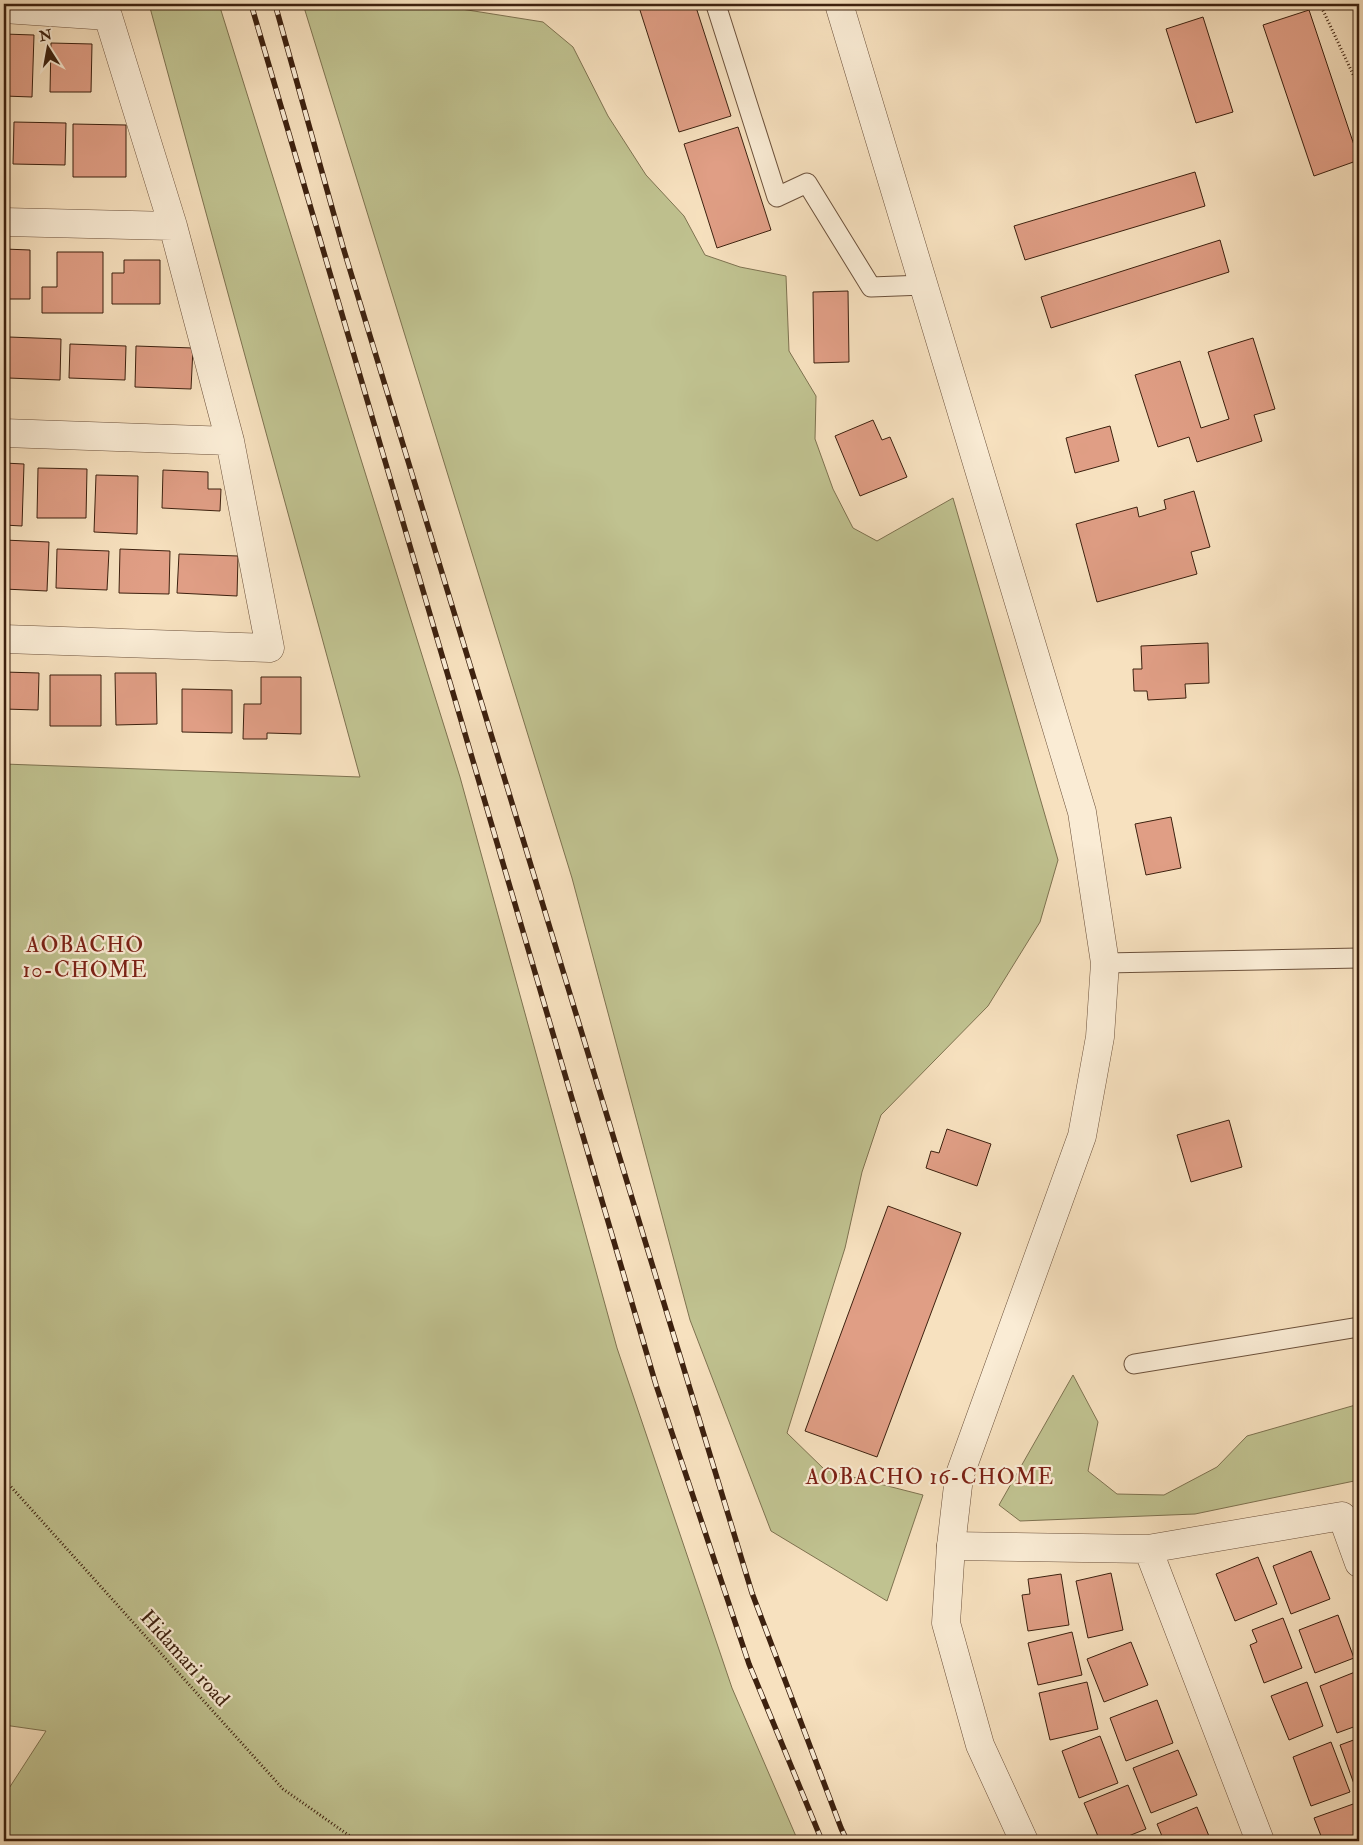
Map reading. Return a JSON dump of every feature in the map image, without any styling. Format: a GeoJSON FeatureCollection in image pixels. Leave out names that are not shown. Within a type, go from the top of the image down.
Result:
{"type":"FeatureCollection","features":[{"type":"Feature","properties":{"kind":"street"},"geometry":{"type":"LineString","coordinates":[[839,4],[1082,812],[1105,963],[1100,1037],[1082,1136],[960,1477],[951,1546],[946,1623],[980,1745],[1024,1841]]}},
{"type":"Feature","properties":{"kind":"street"},"geometry":{"type":"LineString","coordinates":[[4,9],[108,16],[173,226],[230,441],[270,648],[4,639]]}},
{"type":"Feature","properties":{"kind":"street"},"geometry":{"type":"LineString","coordinates":[[4,222],[173,226]]}},
{"type":"Feature","properties":{"kind":"street"},"geometry":{"type":"LineString","coordinates":[[4,433],[230,441]]}},
{"type":"Feature","properties":{"kind":"street"},"geometry":{"type":"LineString","coordinates":[[951,1546],[1148,1549],[1342,1516],[1359,1563]]}},
{"type":"Feature","properties":{"kind":"street"},"geometry":{"type":"LineString","coordinates":[[1148,1549],[1260,1841]]}},
{"type":"Feature","properties":{"kind":"lane"},"geometry":{"type":"LineString","coordinates":[[716,5],[777,197],[807,184],[872,287],[924,285]]}},
{"type":"Feature","properties":{"kind":"lane"},"geometry":{"type":"LineString","coordinates":[[1105,963],[1359,958]]}},
{"type":"Feature","properties":{"kind":"lane"},"geometry":{"type":"LineString","coordinates":[[1134,1364],[1359,1327]]}},
{"type":"Feature","properties":{"kind":"path"},"geometry":{"type":"LineString","coordinates":[[1320,4],[1359,87]]}},
{"type":"Feature","properties":{"kind":"path","name":"Hidamari road"},"geometry":{"type":"LineString","coordinates":[[4,1479],[283,1789],[357,1841]]}},
{"type":"Feature","properties":{"kind":"green space"},"geometry":{"type":"Polygon","coordinates":[[[149,4],[219,4],[460,777],[617,1348],[732,1688],[798,1841],[4,1841],[4,1796],[46,1731],[4,1725],[4,764],[360,777],[149,4]]]}},
{"type":"Feature","properties":{"kind":"green space"},"geometry":{"type":"Polygon","coordinates":[[[303,4],[399,4],[455,8],[543,22],[573,47],[608,116],[646,175],[684,216],[705,255],[740,267],[786,276],[789,351],[816,396],[815,439],[833,489],[853,528],[877,541],[953,498],[1058,860],[1040,922],[988,1006],[881,1115],[862,1172],[845,1248],[787,1433],[825,1470],[923,1495],[887,1601],[771,1531],[690,1320],[572,878],[303,4]]]}},
{"type":"Feature","properties":{"kind":"green space"},"geometry":{"type":"Polygon","coordinates":[[[1073,1375],[1098,1422],[1088,1471],[1117,1494],[1164,1495],[1217,1467],[1247,1436],[1359,1404],[1359,1480],[1195,1514],[1020,1521],[999,1505],[1073,1375]]]}},
{"type":"Feature","properties":{"kind":"building"},"geometry":{"type":"Polygon","coordinates":[[[638,4],[695,4],[731,116],[679,132],[638,4]]]}},
{"type":"Feature","properties":{"kind":"building"},"geometry":{"type":"Polygon","coordinates":[[[1309,10],[1359,160],[1314,176],[1263,25],[1309,10]]]}},
{"type":"Feature","properties":{"kind":"building"},"geometry":{"type":"Polygon","coordinates":[[[1203,17],[1233,112],[1196,123],[1166,29],[1203,17]]]}},
{"type":"Feature","properties":{"kind":"building"},"geometry":{"type":"Polygon","coordinates":[[[4,34],[34,35],[32,97],[4,96],[4,34]]]}},
{"type":"Feature","properties":{"kind":"building"},"geometry":{"type":"Polygon","coordinates":[[[51,43],[92,44],[91,92],[50,92],[51,43]]]}},
{"type":"Feature","properties":{"kind":"building"},"geometry":{"type":"Polygon","coordinates":[[[14,122],[66,123],[65,165],[13,164],[14,122]]]}},
{"type":"Feature","properties":{"kind":"building"},"geometry":{"type":"Polygon","coordinates":[[[73,124],[126,125],[126,177],[73,177],[73,124]]]}},
{"type":"Feature","properties":{"kind":"building"},"geometry":{"type":"Polygon","coordinates":[[[738,127],[771,230],[717,248],[684,144],[738,127]]]}},
{"type":"Feature","properties":{"kind":"building"},"geometry":{"type":"Polygon","coordinates":[[[1195,172],[1205,206],[1025,260],[1014,226],[1195,172]]]}},
{"type":"Feature","properties":{"kind":"building"},"geometry":{"type":"Polygon","coordinates":[[[1220,240],[1229,272],[1051,328],[1041,297],[1220,240]]]}},
{"type":"Feature","properties":{"kind":"building"},"geometry":{"type":"Polygon","coordinates":[[[4,249],[30,250],[30,299],[4,299],[4,249]]]}},
{"type":"Feature","properties":{"kind":"building"},"geometry":{"type":"Polygon","coordinates":[[[57,252],[103,252],[103,313],[42,313],[42,287],[57,287],[57,252]]]}},
{"type":"Feature","properties":{"kind":"building"},"geometry":{"type":"Polygon","coordinates":[[[124,260],[160,260],[160,304],[112,304],[112,273],[124,273],[124,260]]]}},
{"type":"Feature","properties":{"kind":"building"},"geometry":{"type":"Polygon","coordinates":[[[848,291],[849,362],[814,363],[813,292],[848,291]]]}},
{"type":"Feature","properties":{"kind":"building"},"geometry":{"type":"Polygon","coordinates":[[[9,337],[61,339],[60,380],[8,378],[9,337]]]}},
{"type":"Feature","properties":{"kind":"building"},"geometry":{"type":"Polygon","coordinates":[[[1253,338],[1275,409],[1254,415],[1262,441],[1197,462],[1189,437],[1158,447],[1135,375],[1180,361],[1201,428],[1229,419],[1208,352],[1253,338]]]}},
{"type":"Feature","properties":{"kind":"building"},"geometry":{"type":"Polygon","coordinates":[[[70,344],[126,346],[125,380],[69,378],[70,344]]]}},
{"type":"Feature","properties":{"kind":"building"},"geometry":{"type":"Polygon","coordinates":[[[136,346],[193,348],[191,389],[135,387],[136,346]]]}},
{"type":"Feature","properties":{"kind":"building"},"geometry":{"type":"Polygon","coordinates":[[[873,420],[882,440],[890,437],[907,477],[860,496],[835,436],[873,420]]]}},
{"type":"Feature","properties":{"kind":"building"},"geometry":{"type":"Polygon","coordinates":[[[1110,426],[1119,461],[1075,473],[1066,438],[1110,426]]]}},
{"type":"Feature","properties":{"kind":"building"},"geometry":{"type":"Polygon","coordinates":[[[4,463],[24,464],[22,526],[4,525],[4,463]]]}},
{"type":"Feature","properties":{"kind":"building"},"geometry":{"type":"Polygon","coordinates":[[[38,468],[87,469],[86,518],[37,518],[38,468]]]}},
{"type":"Feature","properties":{"kind":"building"},"geometry":{"type":"Polygon","coordinates":[[[163,470],[208,472],[208,489],[221,489],[220,511],[162,508],[163,470]]]}},
{"type":"Feature","properties":{"kind":"building"},"geometry":{"type":"Polygon","coordinates":[[[96,475],[138,476],[137,534],[94,532],[96,475]]]}},
{"type":"Feature","properties":{"kind":"building"},"geometry":{"type":"Polygon","coordinates":[[[1194,491],[1210,547],[1191,552],[1197,574],[1097,602],[1076,524],[1137,507],[1139,517],[1166,509],[1164,500],[1194,491]]]}},
{"type":"Feature","properties":{"kind":"building"},"geometry":{"type":"Polygon","coordinates":[[[4,540],[49,542],[47,591],[4,589],[4,540]]]}},
{"type":"Feature","properties":{"kind":"building"},"geometry":{"type":"Polygon","coordinates":[[[57,549],[109,551],[107,590],[56,588],[57,549]]]}},
{"type":"Feature","properties":{"kind":"building"},"geometry":{"type":"Polygon","coordinates":[[[120,549],[170,551],[169,594],[119,593],[120,549]]]}},
{"type":"Feature","properties":{"kind":"building"},"geometry":{"type":"Polygon","coordinates":[[[179,554],[238,556],[237,596],[177,593],[179,554]]]}},
{"type":"Feature","properties":{"kind":"building"},"geometry":{"type":"Polygon","coordinates":[[[1208,643],[1209,683],[1185,684],[1186,698],[1148,700],[1147,691],[1134,691],[1133,669],[1142,669],[1141,646],[1208,643]]]}},
{"type":"Feature","properties":{"kind":"building"},"geometry":{"type":"Polygon","coordinates":[[[4,672],[39,673],[38,710],[4,709],[4,672]]]}},
{"type":"Feature","properties":{"kind":"building"},"geometry":{"type":"Polygon","coordinates":[[[115,673],[156,673],[157,724],[116,725],[115,673]]]}},
{"type":"Feature","properties":{"kind":"building"},"geometry":{"type":"Polygon","coordinates":[[[50,675],[101,675],[101,726],[50,726],[50,675]]]}},
{"type":"Feature","properties":{"kind":"building"},"geometry":{"type":"Polygon","coordinates":[[[261,677],[301,677],[301,734],[267,733],[267,739],[243,739],[244,704],[261,704],[261,677]]]}},
{"type":"Feature","properties":{"kind":"building"},"geometry":{"type":"Polygon","coordinates":[[[182,689],[232,690],[232,733],[182,732],[182,689]]]}},
{"type":"Feature","properties":{"kind":"building"},"geometry":{"type":"Polygon","coordinates":[[[1171,817],[1181,868],[1146,875],[1135,824],[1171,817]]]}},
{"type":"Feature","properties":{"kind":"building"},"geometry":{"type":"Polygon","coordinates":[[[1229,1120],[1242,1167],[1191,1182],[1177,1135],[1229,1120]]]}},
{"type":"Feature","properties":{"kind":"building"},"geometry":{"type":"Polygon","coordinates":[[[947,1129],[991,1144],[977,1186],[926,1168],[931,1151],[939,1153],[947,1129]]]}},
{"type":"Feature","properties":{"kind":"building"},"geometry":{"type":"Polygon","coordinates":[[[888,1206],[961,1233],[877,1457],[805,1431],[888,1206]]]}},
{"type":"Feature","properties":{"kind":"building"},"geometry":{"type":"Polygon","coordinates":[[[1311,1551],[1330,1599],[1291,1614],[1273,1566],[1311,1551]]]}},
{"type":"Feature","properties":{"kind":"building"},"geometry":{"type":"Polygon","coordinates":[[[1258,1557],[1277,1604],[1235,1621],[1216,1574],[1258,1557]]]}},
{"type":"Feature","properties":{"kind":"building"},"geometry":{"type":"Polygon","coordinates":[[[1111,1573],[1123,1630],[1088,1638],[1076,1581],[1111,1573]]]}},
{"type":"Feature","properties":{"kind":"building"},"geometry":{"type":"Polygon","coordinates":[[[1061,1574],[1069,1625],[1028,1631],[1022,1595],[1030,1594],[1028,1579],[1061,1574]]]}},
{"type":"Feature","properties":{"kind":"building"},"geometry":{"type":"Polygon","coordinates":[[[1338,1615],[1354,1658],[1315,1673],[1299,1630],[1338,1615]]]}},
{"type":"Feature","properties":{"kind":"building"},"geometry":{"type":"Polygon","coordinates":[[[1283,1618],[1302,1668],[1264,1683],[1250,1645],[1257,1642],[1252,1630],[1283,1618]]]}},
{"type":"Feature","properties":{"kind":"building"},"geometry":{"type":"Polygon","coordinates":[[[1072,1632],[1082,1675],[1038,1685],[1028,1643],[1072,1632]]]}},
{"type":"Feature","properties":{"kind":"building"},"geometry":{"type":"Polygon","coordinates":[[[1131,1642],[1148,1685],[1104,1702],[1087,1659],[1131,1642]]]}},
{"type":"Feature","properties":{"kind":"building"},"geometry":{"type":"Polygon","coordinates":[[[1355,1672],[1359,1683],[1359,1725],[1337,1733],[1320,1686],[1355,1672]]]}},
{"type":"Feature","properties":{"kind":"building"},"geometry":{"type":"Polygon","coordinates":[[[1087,1682],[1098,1729],[1050,1740],[1039,1693],[1087,1682]]]}},
{"type":"Feature","properties":{"kind":"building"},"geometry":{"type":"Polygon","coordinates":[[[1307,1682],[1323,1726],[1289,1740],[1271,1696],[1307,1682]]]}},
{"type":"Feature","properties":{"kind":"building"},"geometry":{"type":"Polygon","coordinates":[[[1157,1700],[1173,1743],[1126,1761],[1110,1718],[1157,1700]]]}},
{"type":"Feature","properties":{"kind":"building"},"geometry":{"type":"Polygon","coordinates":[[[1100,1736],[1118,1783],[1079,1798],[1062,1751],[1100,1736]]]}},
{"type":"Feature","properties":{"kind":"building"},"geometry":{"type":"Polygon","coordinates":[[[1359,1738],[1359,1795],[1358,1795],[1340,1745],[1359,1738]]]}},
{"type":"Feature","properties":{"kind":"building"},"geometry":{"type":"Polygon","coordinates":[[[1331,1742],[1350,1792],[1311,1806],[1293,1757],[1331,1742]]]}},
{"type":"Feature","properties":{"kind":"building"},"geometry":{"type":"Polygon","coordinates":[[[1178,1750],[1197,1795],[1151,1813],[1133,1768],[1178,1750]]]}},
{"type":"Feature","properties":{"kind":"building"},"geometry":{"type":"Polygon","coordinates":[[[1128,1785],[1146,1829],[1116,1841],[1100,1841],[1084,1803],[1128,1785]]]}},
{"type":"Feature","properties":{"kind":"building"},"geometry":{"type":"Polygon","coordinates":[[[1356,1803],[1359,1813],[1359,1841],[1323,1841],[1314,1818],[1356,1803]]]}},
{"type":"Feature","properties":{"kind":"building"},"geometry":{"type":"Polygon","coordinates":[[[1197,1807],[1211,1841],[1164,1841],[1157,1824],[1197,1807]]]}},
{"type":"Feature","properties":{"kind":"railway"},"geometry":{"type":"LineString","coordinates":[[251,4],[656,1385],[749,1664],[822,1841]]}},
{"type":"Feature","properties":{"kind":"railway"},"geometry":{"type":"LineString","coordinates":[[275,4],[343,247],[752,1593],[847,1841]]}},
{"type":"Feature","properties":{"kind":"district","name":"AOBACHO 10-CHOME"},"geometry":{"type":"Point","coordinates":[85,956]}},
{"type":"Feature","properties":{"kind":"district","name":"AOBACHO 16-CHOME"},"geometry":{"type":"Point","coordinates":[930,1476]}}]}
